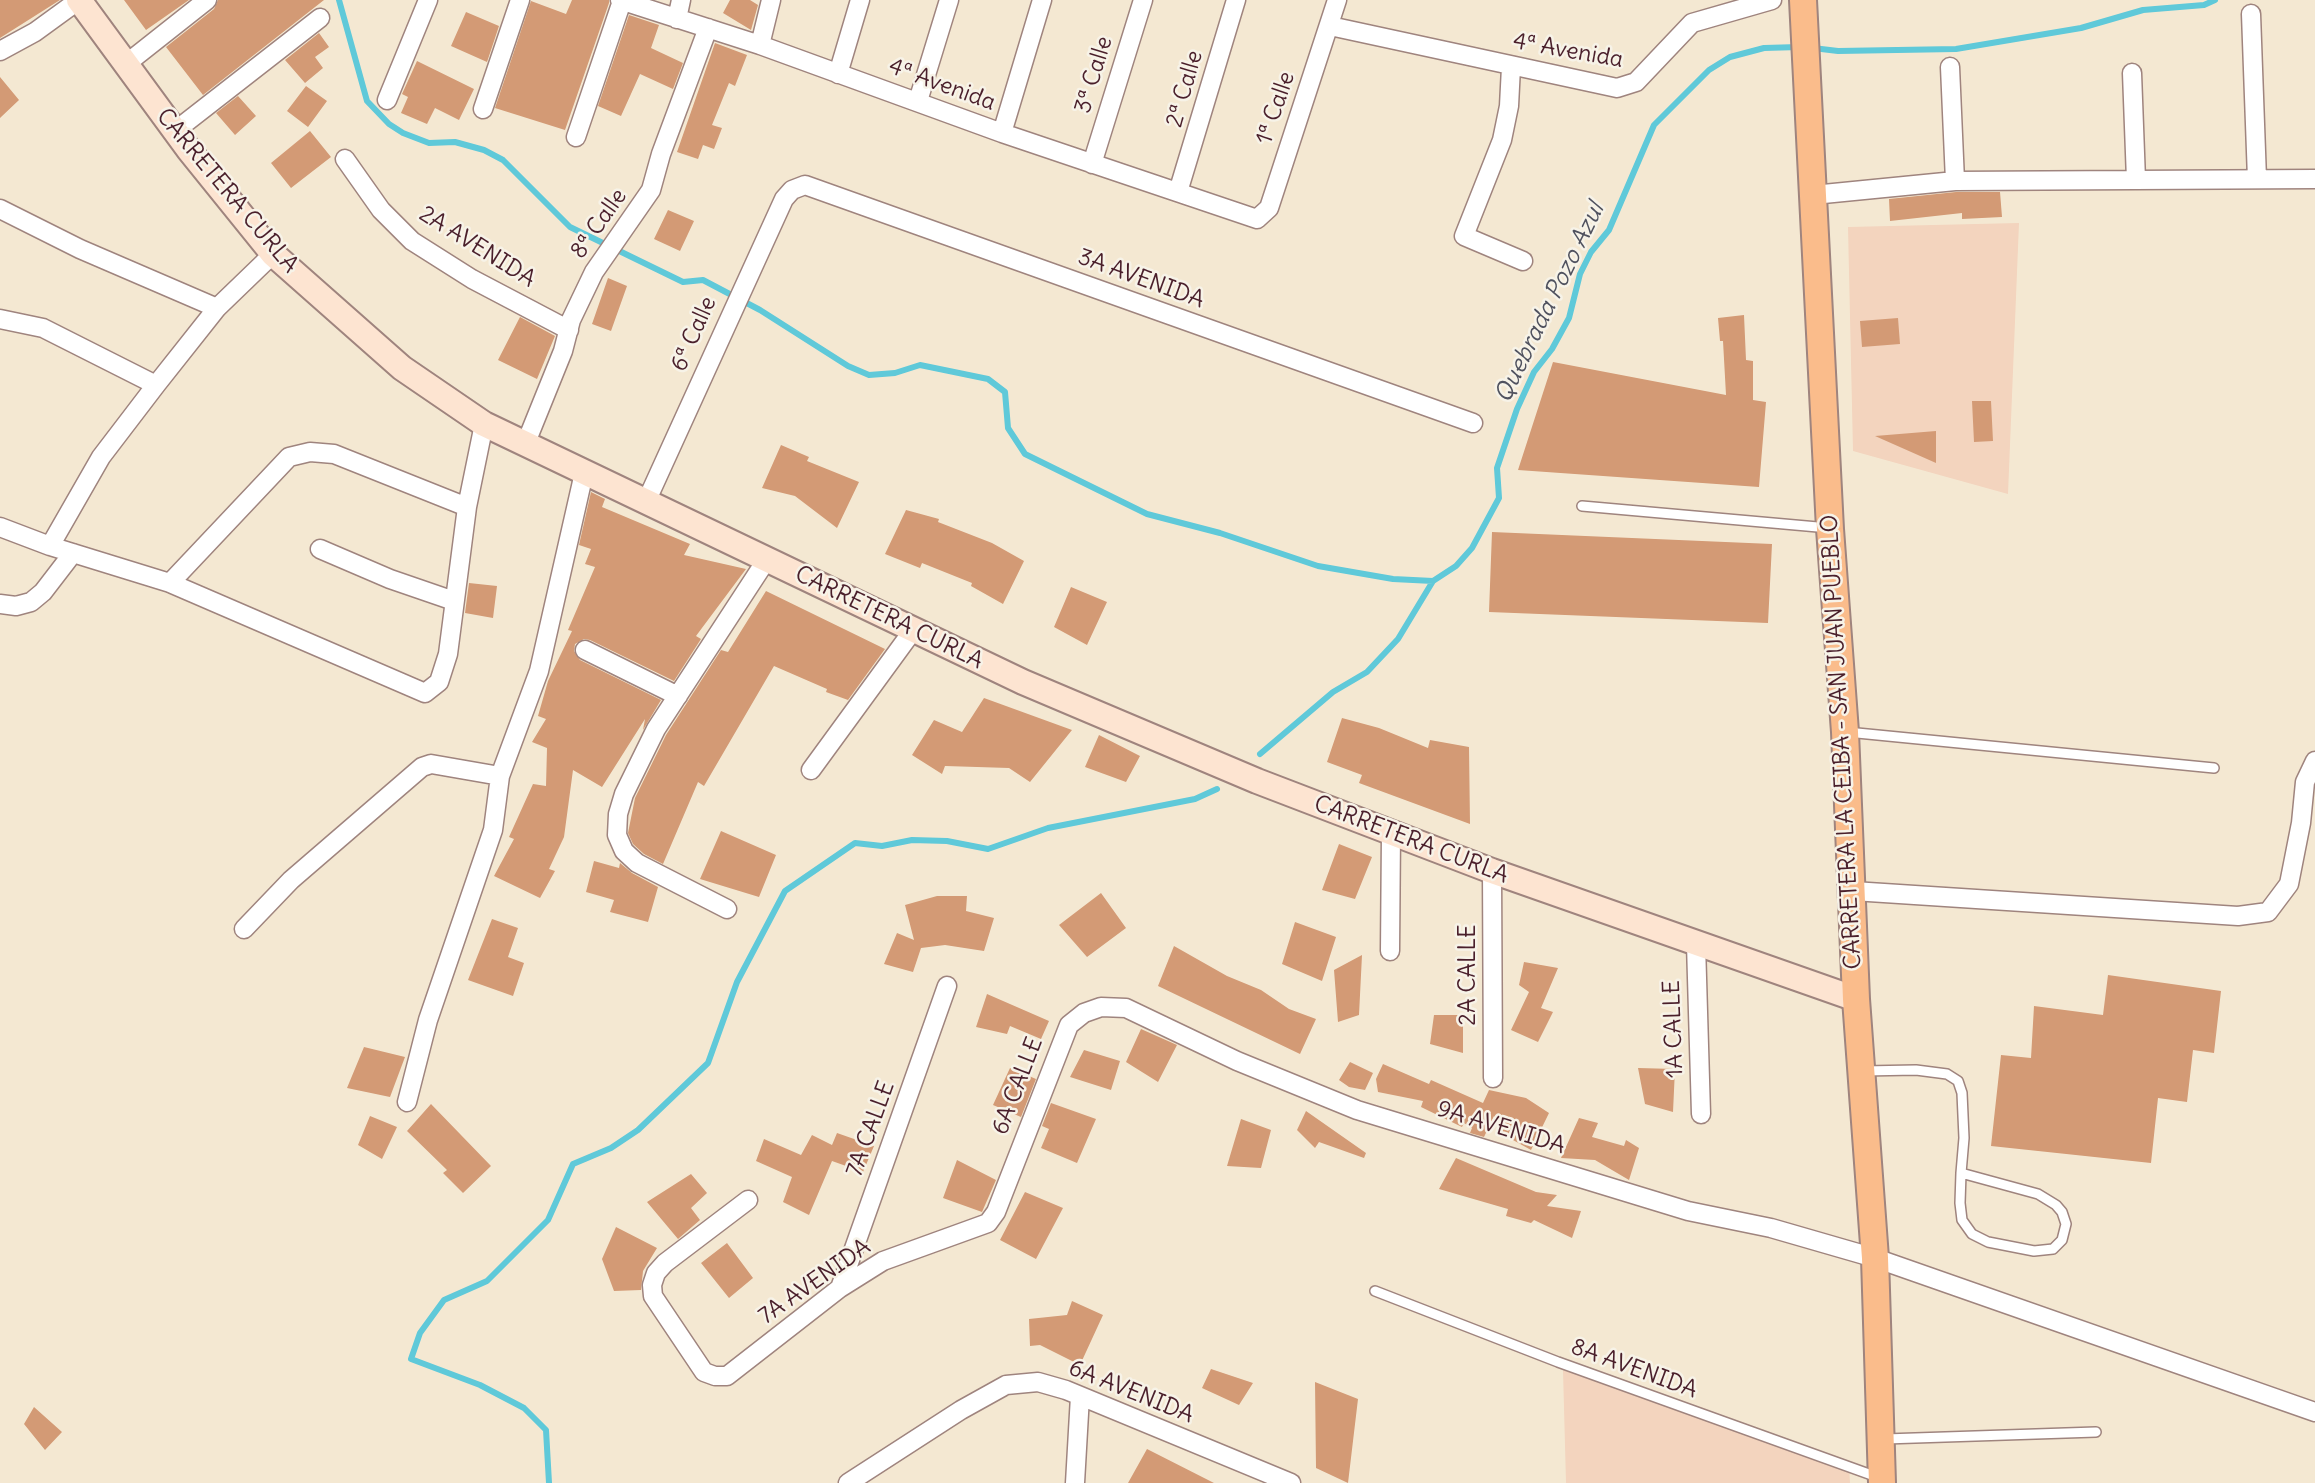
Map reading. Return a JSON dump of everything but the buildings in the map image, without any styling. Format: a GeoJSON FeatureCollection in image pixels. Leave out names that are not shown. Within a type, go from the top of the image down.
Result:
{"type":"FeatureCollection","features":[{"type":"Feature","properties":{"kind":"main road","name":"CARRETERA CURLA"},"geometry":{"type":"LineString","coordinates":[[79,0],[175,131],[273,254],[402,368],[484,424],[1023,682],[1257,780],[1492,872],[1856,999]]}},
{"type":"Feature","properties":{"kind":"main road","name":"CARRETERA LA CEIBA - SAN JUAN PUEBLO"},"geometry":{"type":"LineString","coordinates":[[1804,0],[1805,72],[1830,529],[1845,732],[1856,999],[1875,1258],[1882,1481]]}},
{"type":"Feature","properties":{"kind":"street"},"geometry":{"type":"LineString","coordinates":[[0,51],[35,32],[79,0]]}},
{"type":"Feature","properties":{"kind":"street"},"geometry":{"type":"LineString","coordinates":[[126,64],[207,0]]}},
{"type":"Feature","properties":{"kind":"street"},"geometry":{"type":"LineString","coordinates":[[387,100],[428,0]]}},
{"type":"Feature","properties":{"kind":"street"},"geometry":{"type":"LineString","coordinates":[[483,109],[520,0]]}},
{"type":"Feature","properties":{"kind":"street"},"geometry":{"type":"LineString","coordinates":[[576,137],[621,0]]}},
{"type":"Feature","properties":{"kind":"street","name":"4ª Avenida"},"geometry":{"type":"LineString","coordinates":[[621,0],[760,45],[1002,134],[1248,218]]}},
{"type":"Feature","properties":{"kind":"street"},"geometry":{"type":"LineString","coordinates":[[677,19],[681,0]]}},
{"type":"Feature","properties":{"kind":"street"},"geometry":{"type":"LineString","coordinates":[[760,45],[771,0]]}},
{"type":"Feature","properties":{"kind":"street"},"geometry":{"type":"LineString","coordinates":[[838,74],[860,0]]}},
{"type":"Feature","properties":{"kind":"street"},"geometry":{"type":"LineString","coordinates":[[918,101],[949,0]]}},
{"type":"Feature","properties":{"kind":"street"},"geometry":{"type":"LineString","coordinates":[[1002,134],[1042,0]]}},
{"type":"Feature","properties":{"kind":"street","name":"3ª Calle"},"geometry":{"type":"LineString","coordinates":[[1092,164],[1143,0]]}},
{"type":"Feature","properties":{"kind":"street","name":"2ª Calle"},"geometry":{"type":"LineString","coordinates":[[1178,192],[1236,0]]}},
{"type":"Feature","properties":{"kind":"street","name":"1ª Calle"},"geometry":{"type":"LineString","coordinates":[[1248,218],[1263,216],[1269,208],[1337,0]]}},
{"type":"Feature","properties":{"kind":"street","name":"4ª Avenida"},"geometry":{"type":"LineString","coordinates":[[1330,26],[1617,89],[1628,87],[1692,23],[1772,0]]}},
{"type":"Feature","properties":{"kind":"street"},"geometry":{"type":"LineString","coordinates":[[2251,14],[2257,179]]}},
{"type":"Feature","properties":{"kind":"street"},"geometry":{"type":"LineString","coordinates":[[175,131],[320,18]]}},
{"type":"Feature","properties":{"kind":"street","name":"8ª Calle"},"geometry":{"type":"LineString","coordinates":[[525,445],[593,272],[651,190],[661,154],[708,28]]}},
{"type":"Feature","properties":{"kind":"street"},"geometry":{"type":"LineString","coordinates":[[1511,67],[1509,106],[1502,140],[1464,236],[1524,261]]}},
{"type":"Feature","properties":{"kind":"street"},"geometry":{"type":"LineString","coordinates":[[1950,67],[1955,181]]}},
{"type":"Feature","properties":{"kind":"street"},"geometry":{"type":"LineString","coordinates":[[2132,73],[2136,180]]}},
{"type":"Feature","properties":{"kind":"street","name":"2A AVENIDA"},"geometry":{"type":"LineString","coordinates":[[345,159],[382,210],[412,241],[472,279],[569,330]]}},
{"type":"Feature","properties":{"kind":"street"},"geometry":{"type":"LineString","coordinates":[[1813,195],[1955,181],[2315,179]]}},
{"type":"Feature","properties":{"kind":"street","name":"3A AVENIDA"},"geometry":{"type":"LineString","coordinates":[[792,190],[805,185],[1473,424]]}},
{"type":"Feature","properties":{"kind":"street","name":"6ª Calle"},"geometry":{"type":"LineString","coordinates":[[646,502],[743,286],[784,199],[792,190]]}},
{"type":"Feature","properties":{"kind":"street"},"geometry":{"type":"LineString","coordinates":[[0,209],[79,249],[217,309]]}},
{"type":"Feature","properties":{"kind":"street"},"geometry":{"type":"LineString","coordinates":[[50,546],[101,457],[156,384],[217,309],[273,254]]}},
{"type":"Feature","properties":{"kind":"street"},"geometry":{"type":"LineString","coordinates":[[0,319],[43,328],[156,384]]}},
{"type":"Feature","properties":{"kind":"street"},"geometry":{"type":"LineString","coordinates":[[0,527],[50,546],[170,583],[349,663],[425,693],[439,682],[448,654],[467,507],[484,424]]}},
{"type":"Feature","properties":{"kind":"street"},"geometry":{"type":"LineString","coordinates":[[170,583],[289,457],[310,452],[334,454],[467,507]]}},
{"type":"Feature","properties":{"kind":"street"},"geometry":{"type":"LineString","coordinates":[[407,1102],[428,1020],[493,830],[500,776],[539,671],[584,473]]}},
{"type":"Feature","properties":{"kind":"street"},"geometry":{"type":"LineString","coordinates":[[320,549],[390,579],[454,601]]}},
{"type":"Feature","properties":{"kind":"street"},"geometry":{"type":"LineString","coordinates":[[0,604],[16,606],[31,602],[43,592],[73,553]]}},
{"type":"Feature","properties":{"kind":"street"},"geometry":{"type":"LineString","coordinates":[[727,909],[637,863],[624,851],[617,835],[618,814],[624,794],[656,729],[767,559]]}},
{"type":"Feature","properties":{"kind":"street"},"geometry":{"type":"LineString","coordinates":[[811,770],[914,629]]}},
{"type":"Feature","properties":{"kind":"street"},"geometry":{"type":"LineString","coordinates":[[584,650],[678,696]]}},
{"type":"Feature","properties":{"kind":"street"},"geometry":{"type":"LineString","coordinates":[[1853,891],[2238,916],[2268,912],[2289,884],[2305,782],[2315,761]]}},
{"type":"Feature","properties":{"kind":"street"},"geometry":{"type":"LineString","coordinates":[[244,929],[290,880],[422,767],[431,764],[500,776]]}},
{"type":"Feature","properties":{"kind":"street"},"geometry":{"type":"LineString","coordinates":[[1390,951],[1391,833]]}},
{"type":"Feature","properties":{"kind":"street","name":"2A CALLE"},"geometry":{"type":"LineString","coordinates":[[1492,872],[1493,1078]]}},
{"type":"Feature","properties":{"kind":"street","name":"1A CALLE"},"geometry":{"type":"LineString","coordinates":[[1696,944],[1701,1114]]}},
{"type":"Feature","properties":{"kind":"street","name":"7A CALLE"},"geometry":{"type":"LineString","coordinates":[[840,1288],[947,986]]}},
{"type":"Feature","properties":{"kind":"street","name":"6A CALLE"},"geometry":{"type":"LineString","coordinates":[[988,1223],[996,1212],[1069,1025],[1084,1013],[1101,1007],[1126,1009]]}},
{"type":"Feature","properties":{"kind":"street","name":"9A AVENIDA"},"geometry":{"type":"LineString","coordinates":[[1126,1009],[1237,1061],[1357,1110],[1688,1211],[1771,1228],[1875,1258],[2315,1412]]}},
{"type":"Feature","properties":{"kind":"street","name":"7A AVENIDA"},"geometry":{"type":"LineString","coordinates":[[748,1200],[665,1263],[656,1273],[652,1285],[653,1296],[704,1372],[715,1376],[727,1376],[840,1288],[884,1261],[988,1223]]}},
{"type":"Feature","properties":{"kind":"street","name":"6A AVENIDA"},"geometry":{"type":"LineString","coordinates":[[848,1483],[961,1410],[1006,1385],[1038,1382],[1080,1396],[1291,1483]]}},
{"type":"Feature","properties":{"kind":"street"},"geometry":{"type":"LineString","coordinates":[[1075,1483],[1080,1396]]}},
{"type":"Feature","properties":{"kind":"lane"},"geometry":{"type":"LineString","coordinates":[[1583,506],[1830,529]]}},
{"type":"Feature","properties":{"kind":"lane"},"geometry":{"type":"LineString","coordinates":[[1845,732],[2214,768]]}},
{"type":"Feature","properties":{"kind":"lane"},"geometry":{"type":"LineString","coordinates":[[1862,1071],[1916,1070],[1947,1074],[1958,1081],[1962,1093],[1961,1173],[1962,1220],[1972,1234],[2006,1247],[2034,1251],[2053,1249],[2062,1240],[2066,1224],[2056,1205],[2038,1195],[1961,1173]]}},
{"type":"Feature","properties":{"kind":"lane","name":"8A AVENIDA"},"geometry":{"type":"LineString","coordinates":[[1375,1291],[1558,1362],[1882,1481]]}},
{"type":"Feature","properties":{"kind":"lane"},"geometry":{"type":"LineString","coordinates":[[1881,1439],[2096,1432]]}},
{"type":"Feature","properties":{"kind":"shaded area"},"geometry":{"type":"Polygon","coordinates":[[[2019,223],[2008,494],[1853,451],[1848,227],[2019,223]]]}},
{"type":"Feature","properties":{"kind":"shaded area"},"geometry":{"type":"Polygon","coordinates":[[[1563,1370],[1849,1467],[1850,1483],[1566,1483],[1563,1370]]]}},
{"type":"Feature","properties":{"kind":"waterway","name":"Quebrada Pozo Azul"},"geometry":{"type":"LineString","coordinates":[[339,0],[367,101],[389,124],[403,133],[429,143],[455,142],[484,150],[503,160],[570,227],[683,282],[703,280],[760,310],[848,366],[869,375],[895,373],[920,365],[988,379],[1005,392],[1008,428],[1025,454],[1147,514],[1220,533],[1318,566],[1393,579],[1433,581],[1456,566],[1472,548],[1499,498],[1497,468],[1517,409],[1534,372],[1552,349],[1569,318],[1580,274],[1591,252],[1609,230],[1654,125],[1709,70],[1730,57],[1764,48],[1799,47]]}},
{"type":"Feature","properties":{"kind":"waterway","name":"Quebrada Pozo Azul"},"geometry":{"type":"LineString","coordinates":[[1813,48],[1838,51],[1956,49],[2081,28],[2143,10],[2204,5],[2215,0]]}},
{"type":"Feature","properties":{"kind":"waterway"},"geometry":{"type":"LineString","coordinates":[[1260,754],[1333,692],[1367,672],[1398,639],[1433,581]]}},
{"type":"Feature","properties":{"kind":"waterway"},"geometry":{"type":"LineString","coordinates":[[549,1483],[546,1430],[524,1408],[480,1385],[411,1359],[420,1333],[444,1300],[487,1281],[548,1220],[573,1164],[611,1148],[638,1130],[708,1063],[737,982],[785,891],[855,843],[882,846],[912,840],[947,841],[988,849],[1048,828],[1195,799],[1217,789]]}}]}
